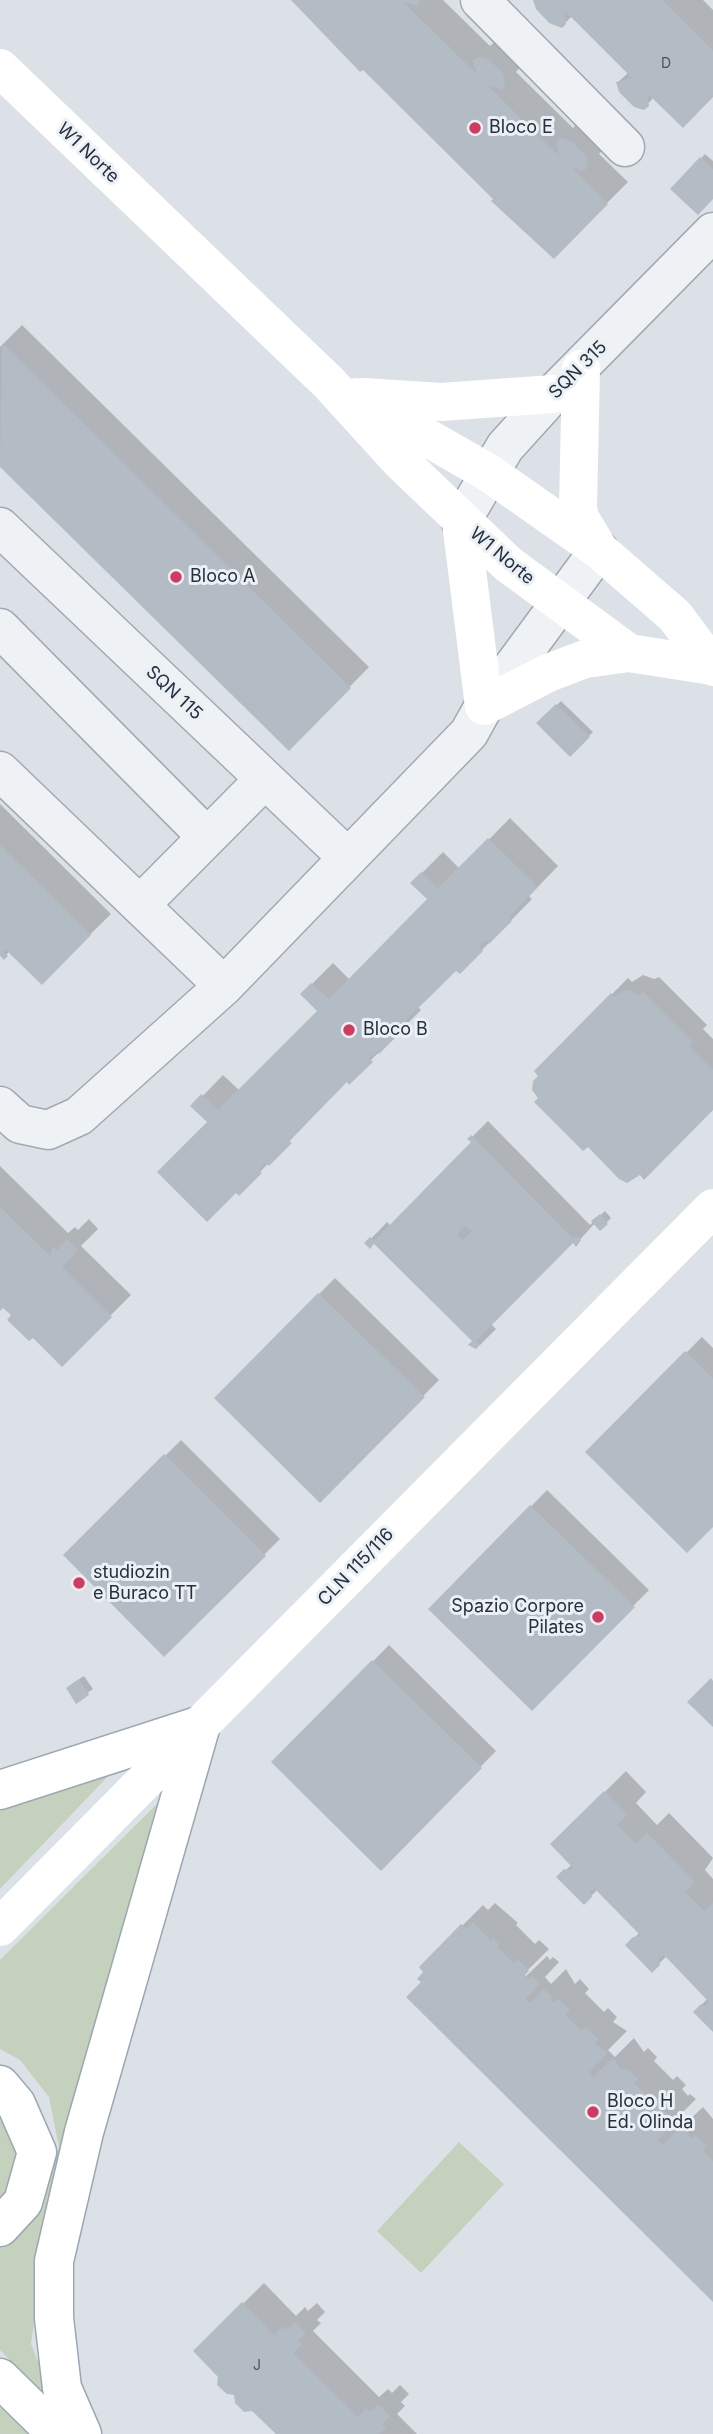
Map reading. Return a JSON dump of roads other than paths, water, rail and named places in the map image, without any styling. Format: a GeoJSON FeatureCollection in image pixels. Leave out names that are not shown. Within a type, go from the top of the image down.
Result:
{"type":"FeatureCollection","features":[{"type":"Feature","properties":{"kind":"street"},"geometry":{"type":"LineString","coordinates":[[480,0],[625,147]]}},
{"type":"Feature","properties":{"kind":"street","name":"W1 Norte"},"geometry":{"type":"LineString","coordinates":[[0,68],[343,390],[461,522],[508,564],[629,653],[713,666]]}},
{"type":"Feature","properties":{"kind":"street","name":"SQN 315"},"geometry":{"type":"LineString","coordinates":[[461,522],[505,447],[552,394],[581,369],[713,232]]}},
{"type":"Feature","properties":{"kind":"street"},"geometry":{"type":"LineString","coordinates":[[0,1106],[20,1124],[48,1130],[79,1116],[224,986],[469,733],[484,706],[599,550],[580,518],[578,508],[581,369]]}},
{"type":"Feature","properties":{"kind":"street"},"geometry":{"type":"LineString","coordinates":[[343,390],[441,402],[552,394]]}},
{"type":"Feature","properties":{"kind":"street","name":"W1 Norte"},"geometry":{"type":"LineString","coordinates":[[343,390],[489,473],[599,550],[675,616],[713,666]]}},
{"type":"Feature","properties":{"kind":"street"},"geometry":{"type":"LineString","coordinates":[[461,522],[484,706]]}},
{"type":"Feature","properties":{"kind":"street","name":"SQN 115"},"geometry":{"type":"LineString","coordinates":[[0,527],[348,858]]}},
{"type":"Feature","properties":{"kind":"street"},"geometry":{"type":"LineString","coordinates":[[0,628],[207,837]]}},
{"type":"Feature","properties":{"kind":"street"},"geometry":{"type":"LineString","coordinates":[[484,706],[548,673],[585,659],[629,653]]}},
{"type":"Feature","properties":{"kind":"street"},"geometry":{"type":"LineString","coordinates":[[0,771],[224,986]]}},
{"type":"Feature","properties":{"kind":"street"},"geometry":{"type":"LineString","coordinates":[[140,905],[265,779]]}},
{"type":"Feature","properties":{"kind":"street","name":"CLN 115/116"},"geometry":{"type":"LineString","coordinates":[[0,1927],[713,1208]]}},
{"type":"Feature","properties":{"kind":"street"},"geometry":{"type":"LineString","coordinates":[[0,1790],[201,1725]]}},
{"type":"Feature","properties":{"kind":"street"},"geometry":{"type":"LineString","coordinates":[[82,2434],[62,2388],[54,2318],[54,2261],[84,2132],[201,1725]]}},
{"type":"Feature","properties":{"kind":"street"},"geometry":{"type":"LineString","coordinates":[[0,2085],[16,2104],[37,2152],[23,2202],[0,2227]]}},
{"type":"Feature","properties":{"kind":"street"},"geometry":{"type":"LineString","coordinates":[[0,2378],[57,2434]]}},
{"type":"Feature","properties":{"kind":"place","name":"Bloco E"},"geometry":{"type":"Point","coordinates":[475,128]}},
{"type":"Feature","properties":{"kind":"place","name":"Bloco A"},"geometry":{"type":"Point","coordinates":[176,577]}},
{"type":"Feature","properties":{"kind":"place","name":"Bloco B"},"geometry":{"type":"Point","coordinates":[349,1030]}},
{"type":"Feature","properties":{"kind":"place","name":"studiozin e Buraco TT"},"geometry":{"type":"Point","coordinates":[79,1583]}},
{"type":"Feature","properties":{"kind":"place","name":"Spazio Corpore Pilates"},"geometry":{"type":"Point","coordinates":[598,1617]}},
{"type":"Feature","properties":{"kind":"place","name":"Bloco H Ed. Olinda"},"geometry":{"type":"Point","coordinates":[593,2112]}}]}
